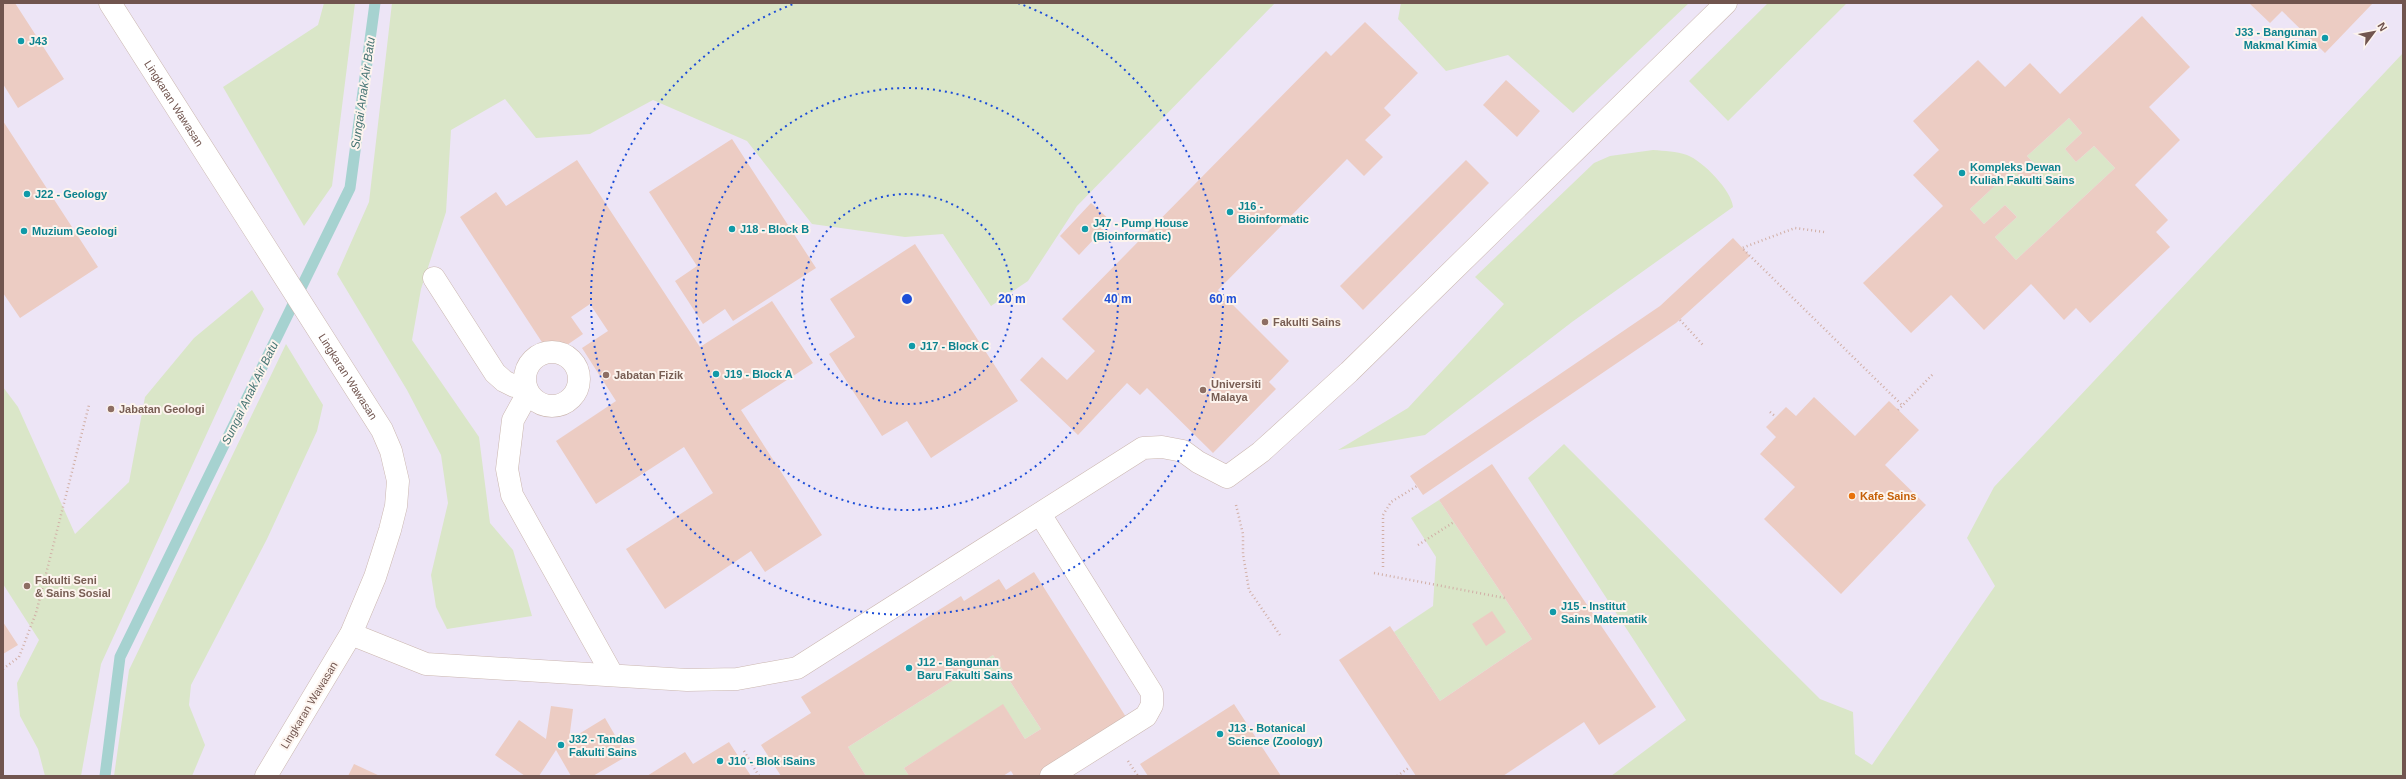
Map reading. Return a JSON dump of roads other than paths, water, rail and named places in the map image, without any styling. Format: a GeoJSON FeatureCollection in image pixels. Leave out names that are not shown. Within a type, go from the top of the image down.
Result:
{"type":"FeatureCollection","features":[{"type":"Feature","properties":{"kind":"street","name":"Lingkaran Wawasan"},"geometry":{"type":"LineString","coordinates":[[110,3],[382,430],[391,452],[398,481],[396,506],[390,530],[375,577],[351,634],[266,776]]}},
{"type":"Feature","properties":{"kind":"street"},"geometry":{"type":"LineString","coordinates":[[351,634],[426,664],[536,672],[612,674],[687,680],[737,679],[797,668],[1143,448],[1162,447],[1183,451],[1198,462],[1227,477],[1261,452],[1349,372],[1726,3]]}},
{"type":"Feature","properties":{"kind":"street"},"geometry":{"type":"LineString","coordinates":[[434,278],[495,373],[504,381],[514,386],[526,387],[513,420],[507,469],[512,495],[612,674]]}},
{"type":"Feature","properties":{"kind":"street"},"geometry":{"type":"LineString","coordinates":[[1040,514],[1152,693],[1152,705],[1146,716],[1051,776]]}},
{"type":"Feature","properties":{"kind":"waterway","name":"Sungai Anak Air Batu"},"geometry":{"type":"LineString","coordinates":[[105,776],[120,657],[350,188],[375,3]]}},
{"type":"Feature","properties":{"kind":"place","name":"J33 - Bangunan Makmal Kimia"},"geometry":{"type":"Point","coordinates":[2325,38]}},
{"type":"Feature","properties":{"kind":"place","name":"J43"},"geometry":{"type":"Point","coordinates":[21,41]}},
{"type":"Feature","properties":{"kind":"place","name":"Kompleks Dewan Kuliah Fakulti Sains"},"geometry":{"type":"Point","coordinates":[1962,173]}},
{"type":"Feature","properties":{"kind":"place","name":"J22 - Geology"},"geometry":{"type":"Point","coordinates":[27,194]}},
{"type":"Feature","properties":{"kind":"place","name":"J16 - Bioinformatic"},"geometry":{"type":"Point","coordinates":[1230,212]}},
{"type":"Feature","properties":{"kind":"place","name":"J18 - Block B"},"geometry":{"type":"Point","coordinates":[732,229]}},
{"type":"Feature","properties":{"kind":"place","name":"J47 - Pump House (Bioinformatic)"},"geometry":{"type":"Point","coordinates":[1085,229]}},
{"type":"Feature","properties":{"kind":"place","name":"Muzium Geologi"},"geometry":{"type":"Point","coordinates":[24,231]}},
{"type":"Feature","properties":{"kind":"place","name":"Fakulti Sains"},"geometry":{"type":"Point","coordinates":[1265,322]}},
{"type":"Feature","properties":{"kind":"place","name":"J17 - Block C"},"geometry":{"type":"Point","coordinates":[912,346]}},
{"type":"Feature","properties":{"kind":"place","name":"J19 - Block A"},"geometry":{"type":"Point","coordinates":[716,374]}},
{"type":"Feature","properties":{"kind":"place","name":"Jabatan Fizik"},"geometry":{"type":"Point","coordinates":[606,375]}},
{"type":"Feature","properties":{"kind":"place","name":"Universiti Malaya"},"geometry":{"type":"Point","coordinates":[1203,390]}},
{"type":"Feature","properties":{"kind":"place","name":"Jabatan Geologi"},"geometry":{"type":"Point","coordinates":[111,409]}},
{"type":"Feature","properties":{"kind":"place","name":"Kafe Sains"},"geometry":{"type":"Point","coordinates":[1852,496]}},
{"type":"Feature","properties":{"kind":"place","name":"Fakulti Seni & Sains Sosial"},"geometry":{"type":"Point","coordinates":[27,586]}},
{"type":"Feature","properties":{"kind":"place","name":"J15 - Institut Sains Matematik"},"geometry":{"type":"Point","coordinates":[1553,612]}},
{"type":"Feature","properties":{"kind":"place","name":"J12 - Bangunan Baru Fakulti Sains"},"geometry":{"type":"Point","coordinates":[909,668]}},
{"type":"Feature","properties":{"kind":"place","name":"J13 - Botanical Science (Zoology)"},"geometry":{"type":"Point","coordinates":[1220,734]}},
{"type":"Feature","properties":{"kind":"place","name":"J32 - Tandas Fakulti Sains"},"geometry":{"type":"Point","coordinates":[561,745]}},
{"type":"Feature","properties":{"kind":"place","name":"J10 - Blok iSains"},"geometry":{"type":"Point","coordinates":[720,761]}}]}
